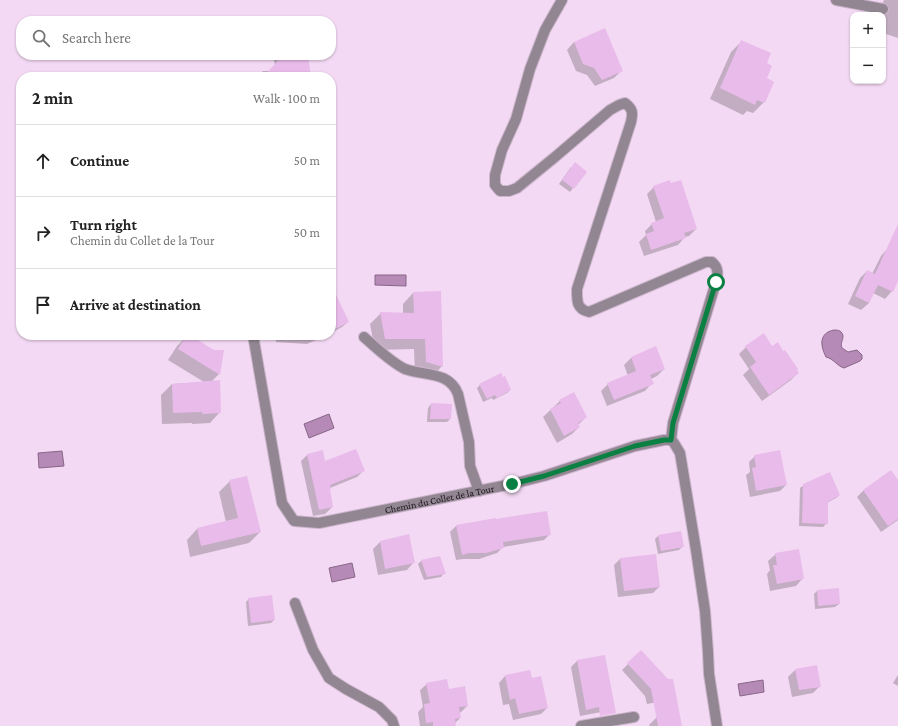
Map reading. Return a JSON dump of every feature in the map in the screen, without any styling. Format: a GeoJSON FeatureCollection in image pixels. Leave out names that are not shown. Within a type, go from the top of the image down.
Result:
{"type":"FeatureCollection","features":[{"type":"Feature","properties":{"kind":"street"},"geometry":{"type":"LineString","coordinates":[[562,0],[545,30],[516,119],[502,150],[495,175],[494,185],[500,192],[517,188],[610,110],[625,103],[630,106],[633,114],[577,289],[578,306],[583,311],[589,312],[706,262],[712,262],[718,272],[673,423],[671,440],[680,453],[696,550],[704,611],[709,674],[717,726]]}},
{"type":"Feature","properties":{"kind":"street"},"geometry":{"type":"LineString","coordinates":[[836,0],[883,9]]}},
{"type":"Feature","properties":{"kind":"street"},"geometry":{"type":"LineString","coordinates":[[364,337],[405,369],[437,376],[449,381],[455,387],[469,442],[470,466],[479,491]]}},
{"type":"Feature","properties":{"kind":"street","name":"Chemin du Collet de la Tour"},"geometry":{"type":"LineString","coordinates":[[254,340],[282,503],[294,521],[319,523],[479,491],[544,476],[635,446],[671,440]]}},
{"type":"Feature","properties":{"kind":"street"},"geometry":{"type":"LineString","coordinates":[[295,603],[313,650],[329,678],[379,707],[392,720],[394,726]]}},
{"type":"Feature","properties":{"kind":"street"},"geometry":{"type":"LineString","coordinates":[[581,726],[634,717]]}},
{"type":"Feature","properties":{"kind":"shaded area"},"geometry":{"type":"Polygon","coordinates":[[[375,275],[406,275],[406,286],[375,285],[375,275]]]}},
{"type":"Feature","properties":{"kind":"shaded area"},"geometry":{"type":"Polygon","coordinates":[[[834,330],[840,331],[843,334],[841,345],[842,348],[848,352],[857,350],[862,355],[862,359],[860,361],[844,368],[826,357],[822,340],[826,334],[834,330]]]}},
{"type":"Feature","properties":{"kind":"shaded area"},"geometry":{"type":"Polygon","coordinates":[[[329,414],[334,428],[309,438],[304,424],[329,414]]]}},
{"type":"Feature","properties":{"kind":"shaded area"},"geometry":{"type":"Polygon","coordinates":[[[62,451],[64,466],[39,468],[38,453],[62,451]]]}},
{"type":"Feature","properties":{"kind":"shaded area"},"geometry":{"type":"Polygon","coordinates":[[[352,563],[355,577],[332,582],[329,568],[352,563]]]}},
{"type":"Feature","properties":{"kind":"shaded area"},"geometry":{"type":"Polygon","coordinates":[[[763,680],[764,692],[740,696],[738,684],[763,680]]]}},
{"type":"Feature","properties":{"kind":"building"},"geometry":{"type":"Polygon","coordinates":[[[605,28],[623,71],[602,80],[594,68],[583,64],[574,42],[605,28]]]}},
{"type":"Feature","properties":{"kind":"building"},"geometry":{"type":"Polygon","coordinates":[[[741,40],[771,53],[767,63],[772,66],[767,78],[774,82],[765,103],[757,100],[755,105],[720,88],[741,40]]]}},
{"type":"Feature","properties":{"kind":"building"},"geometry":{"type":"Polygon","coordinates":[[[278,60],[309,60],[310,72],[268,72],[278,60]]]}},
{"type":"Feature","properties":{"kind":"building"},"geometry":{"type":"Polygon","coordinates":[[[575,162],[587,172],[574,189],[562,180],[575,162]]]}},
{"type":"Feature","properties":{"kind":"building"},"geometry":{"type":"Polygon","coordinates":[[[670,180],[671,183],[681,180],[697,229],[684,233],[686,238],[651,250],[646,234],[654,231],[651,223],[664,218],[653,186],[670,180]]]}},
{"type":"Feature","properties":{"kind":"building"},"geometry":{"type":"Polygon","coordinates":[[[898,224],[898,281],[893,292],[878,285],[869,303],[855,296],[867,270],[875,274],[898,224]]]}},
{"type":"Feature","properties":{"kind":"building"},"geometry":{"type":"Polygon","coordinates":[[[441,291],[443,367],[426,362],[425,339],[385,339],[380,312],[414,313],[413,292],[441,291]]]}},
{"type":"Feature","properties":{"kind":"building"},"geometry":{"type":"Polygon","coordinates":[[[336,295],[349,322],[336,328],[336,295]]]}},
{"type":"Feature","properties":{"kind":"building"},"geometry":{"type":"Polygon","coordinates":[[[764,333],[772,346],[778,342],[783,351],[785,350],[798,369],[797,370],[799,373],[769,395],[750,367],[756,362],[745,346],[764,333]]]}},
{"type":"Feature","properties":{"kind":"building"},"geometry":{"type":"Polygon","coordinates":[[[184,340],[198,340],[214,350],[224,350],[220,375],[178,349],[184,340]]]}},
{"type":"Feature","properties":{"kind":"building"},"geometry":{"type":"Polygon","coordinates":[[[656,346],[665,369],[650,375],[654,384],[614,400],[607,383],[636,371],[631,357],[656,346]]]}},
{"type":"Feature","properties":{"kind":"building"},"geometry":{"type":"Polygon","coordinates":[[[501,373],[503,377],[505,376],[511,390],[497,398],[495,395],[487,399],[479,384],[501,373]]]}},
{"type":"Feature","properties":{"kind":"building"},"geometry":{"type":"Polygon","coordinates":[[[220,380],[221,413],[173,413],[172,384],[220,380]]]}},
{"type":"Feature","properties":{"kind":"building"},"geometry":{"type":"Polygon","coordinates":[[[574,392],[587,417],[578,423],[580,427],[564,436],[550,409],[561,403],[559,400],[574,392]]]}},
{"type":"Feature","properties":{"kind":"building"},"geometry":{"type":"Polygon","coordinates":[[[431,403],[452,404],[451,419],[430,419],[431,403]]]}},
{"type":"Feature","properties":{"kind":"building"},"geometry":{"type":"Polygon","coordinates":[[[356,449],[365,471],[330,485],[333,507],[319,510],[307,454],[323,450],[325,461],[356,449]]]}},
{"type":"Feature","properties":{"kind":"building"},"geometry":{"type":"Polygon","coordinates":[[[780,450],[787,485],[756,491],[752,468],[756,467],[754,455],[780,450]]]}},
{"type":"Feature","properties":{"kind":"building"},"geometry":{"type":"Polygon","coordinates":[[[891,470],[898,480],[898,519],[888,526],[863,490],[891,470]]]}},
{"type":"Feature","properties":{"kind":"building"},"geometry":{"type":"Polygon","coordinates":[[[830,472],[840,495],[828,502],[828,524],[802,523],[803,484],[830,472]]]}},
{"type":"Feature","properties":{"kind":"building"},"geometry":{"type":"Polygon","coordinates":[[[247,476],[261,532],[201,546],[197,528],[238,518],[229,480],[247,476]]]}},
{"type":"Feature","properties":{"kind":"building"},"geometry":{"type":"Polygon","coordinates":[[[547,511],[551,535],[503,542],[504,548],[486,553],[469,553],[462,555],[456,525],[547,511]]]}},
{"type":"Feature","properties":{"kind":"building"},"geometry":{"type":"Polygon","coordinates":[[[681,531],[684,547],[661,551],[658,535],[681,531]]]}},
{"type":"Feature","properties":{"kind":"building"},"geometry":{"type":"Polygon","coordinates":[[[409,534],[415,563],[385,569],[380,541],[409,534]]]}},
{"type":"Feature","properties":{"kind":"building"},"geometry":{"type":"Polygon","coordinates":[[[799,549],[804,579],[777,584],[773,565],[777,565],[775,553],[799,549]]]}},
{"type":"Feature","properties":{"kind":"building"},"geometry":{"type":"Polygon","coordinates":[[[656,554],[660,587],[624,591],[620,558],[656,554]]]}},
{"type":"Feature","properties":{"kind":"building"},"geometry":{"type":"Polygon","coordinates":[[[440,556],[446,574],[427,577],[421,560],[440,556]]]}},
{"type":"Feature","properties":{"kind":"building"},"geometry":{"type":"Polygon","coordinates":[[[839,588],[840,604],[818,606],[817,590],[839,588]]]}},
{"type":"Feature","properties":{"kind":"building"},"geometry":{"type":"Polygon","coordinates":[[[272,595],[275,620],[251,623],[248,598],[272,595]]]}},
{"type":"Feature","properties":{"kind":"building"},"geometry":{"type":"Polygon","coordinates":[[[641,650],[668,679],[673,679],[682,726],[658,726],[651,689],[627,663],[641,650]]]}},
{"type":"Feature","properties":{"kind":"building"},"geometry":{"type":"Polygon","coordinates":[[[605,655],[616,713],[600,716],[599,707],[586,710],[577,660],[605,655]]]}},
{"type":"Feature","properties":{"kind":"building"},"geometry":{"type":"Polygon","coordinates":[[[817,665],[821,687],[799,690],[795,669],[817,665]]]}},
{"type":"Feature","properties":{"kind":"building"},"geometry":{"type":"Polygon","coordinates":[[[530,670],[532,678],[541,676],[548,708],[519,714],[515,698],[510,700],[505,675],[530,670]]]}},
{"type":"Feature","properties":{"kind":"building"},"geometry":{"type":"Polygon","coordinates":[[[447,679],[449,689],[465,686],[468,706],[459,707],[461,718],[455,719],[456,726],[433,726],[433,722],[426,723],[424,704],[430,703],[426,683],[447,679]]]}},
{"type":"Feature","properties":{"kind":"route"},"geometry":{"type":"LineString","coordinates":[[512,484],[544,476],[635,446],[671,440],[673,423],[716,282]]}}]}
